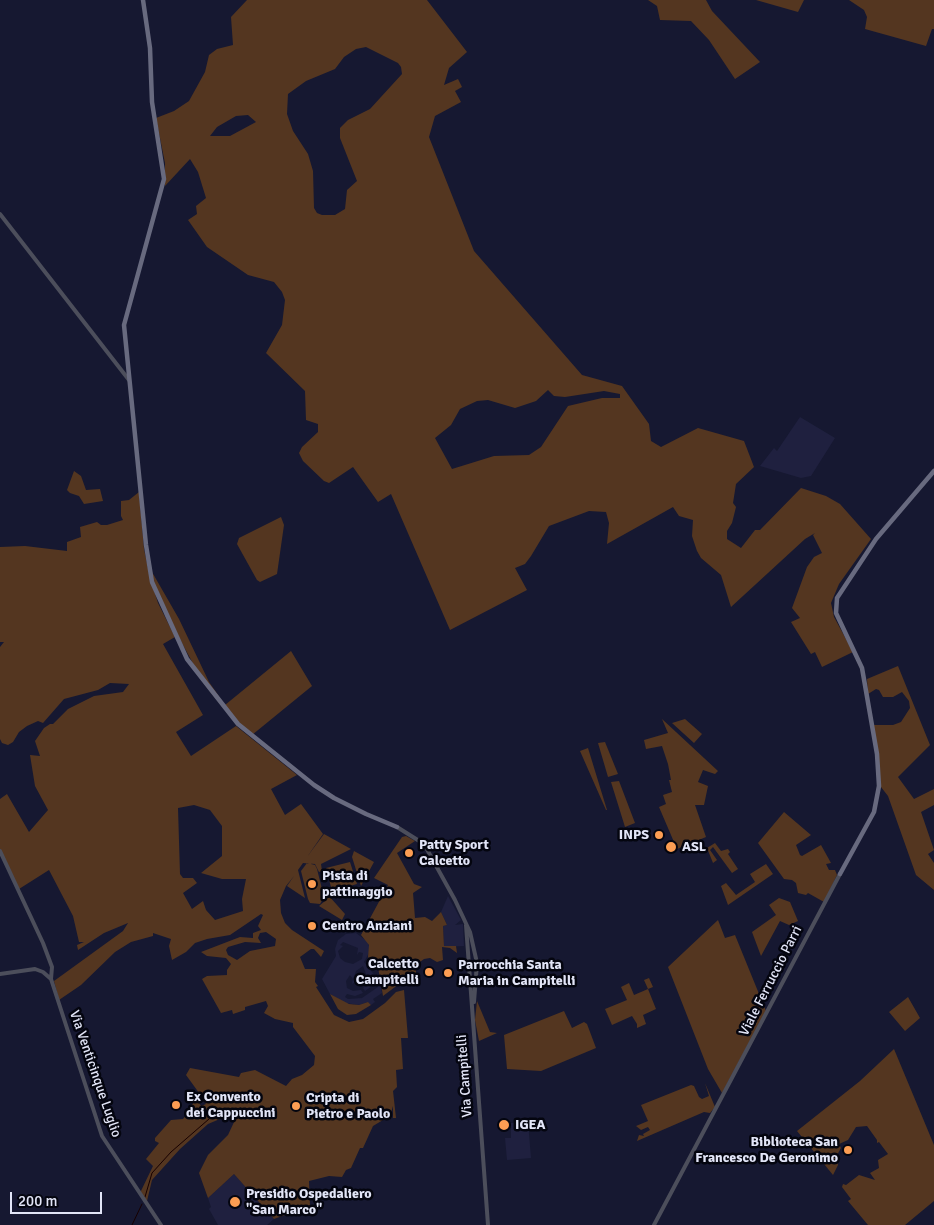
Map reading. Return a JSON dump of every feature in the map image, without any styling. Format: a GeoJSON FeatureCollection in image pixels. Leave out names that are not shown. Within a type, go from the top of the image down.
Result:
{"type":"FeatureCollection","features":[{"type":"Feature","properties":{"kind":"main road"},"geometry":{"type":"LineString","coordinates":[[143,0],[150,48],[152,102],[164,178],[124,326],[150,573],[159,602],[187,659],[238,724],[300,774],[344,804],[397,826]]}},
{"type":"Feature","properties":{"kind":"main road"},"geometry":{"type":"LineString","coordinates":[[840,874],[874,812],[880,786],[877,754],[862,668],[836,613],[837,598],[876,539],[934,471]]}},
{"type":"Feature","properties":{"kind":"street"},"geometry":{"type":"LineString","coordinates":[[0,214],[129,380]]}},
{"type":"Feature","properties":{"kind":"street"},"geometry":{"type":"LineString","coordinates":[[397,826],[424,844],[455,900],[466,925],[474,946],[477,963],[473,1008]]}},
{"type":"Feature","properties":{"kind":"street","name":"Via Venticinque Luglio"},"geometry":{"type":"LineString","coordinates":[[0,851],[43,942],[52,967],[50,978],[102,1136],[161,1225]]}},
{"type":"Feature","properties":{"kind":"street","name":"Viale Ferruccio Parri"},"geometry":{"type":"LineString","coordinates":[[654,1225],[840,874]]}},
{"type":"Feature","properties":{"kind":"street","name":"Via Campitelli"},"geometry":{"type":"LineString","coordinates":[[466,925],[488,1225]]}},
{"type":"Feature","properties":{"kind":"street"},"geometry":{"type":"LineString","coordinates":[[0,974],[35,969],[50,978]]}},
{"type":"Feature","properties":{"kind":"shaded area"},"geometry":{"type":"Polygon","coordinates":[[[247,0],[427,0],[467,52],[449,68],[444,85],[458,79],[462,87],[455,91],[461,102],[435,116],[429,137],[474,251],[582,375],[622,386],[649,424],[651,441],[661,447],[698,428],[744,441],[754,467],[736,484],[733,503],[736,507],[732,523],[727,531],[727,539],[741,548],[755,530],[760,530],[801,488],[826,496],[840,504],[871,539],[839,584],[831,603],[834,617],[853,652],[822,667],[815,652],[811,654],[791,622],[800,618],[792,608],[807,567],[814,557],[822,553],[813,535],[815,533],[805,539],[731,607],[721,575],[701,558],[697,551],[692,536],[693,520],[679,516],[673,507],[607,544],[609,523],[606,512],[589,511],[549,526],[525,564],[515,568],[527,590],[450,630],[391,494],[378,502],[353,467],[329,483],[324,481],[303,461],[299,453],[302,447],[318,432],[318,424],[306,420],[305,391],[266,353],[282,325],[285,300],[282,292],[274,282],[248,275],[207,247],[188,220],[197,214],[196,206],[206,198],[198,172],[190,159],[165,186],[165,163],[156,118],[174,111],[189,101],[205,72],[209,55],[217,49],[233,45],[231,17],[247,0]],[[366,47],[356,49],[344,57],[335,69],[306,81],[288,94],[287,114],[293,131],[308,154],[313,171],[314,208],[317,213],[322,215],[335,215],[345,209],[347,190],[357,181],[340,138],[340,128],[348,120],[370,109],[402,74],[398,63],[366,47]],[[248,115],[236,116],[217,127],[210,136],[230,136],[256,122],[248,115]],[[548,390],[536,401],[515,408],[488,400],[477,401],[460,409],[451,425],[435,438],[452,469],[494,456],[529,455],[541,447],[568,406],[602,398],[620,398],[620,394],[604,391],[565,397],[554,396],[548,390]]]}},
{"type":"Feature","properties":{"kind":"shaded area"},"geometry":{"type":"Polygon","coordinates":[[[648,0],[706,0],[712,11],[760,62],[735,79],[709,40],[691,21],[660,20],[657,6],[648,0]]]}},
{"type":"Feature","properties":{"kind":"shaded area"},"geometry":{"type":"Polygon","coordinates":[[[756,0],[804,0],[798,12],[756,0]]]}},
{"type":"Feature","properties":{"kind":"shaded area"},"geometry":{"type":"Polygon","coordinates":[[[849,0],[934,0],[934,29],[932,29],[926,46],[865,29],[867,17],[864,10],[849,0]]]}},
{"type":"Feature","properties":{"kind":"shaded area"},"geometry":{"type":"Polygon","coordinates":[[[800,417],[835,438],[811,476],[801,478],[760,466],[774,448],[777,451],[800,417]]]}},
{"type":"Feature","properties":{"kind":"shaded area"},"geometry":{"type":"Polygon","coordinates":[[[74,471],[81,476],[86,490],[100,489],[103,501],[84,504],[79,496],[67,490],[74,471]]]}},
{"type":"Feature","properties":{"kind":"shaded area"},"geometry":{"type":"Polygon","coordinates":[[[139,492],[144,549],[150,578],[158,603],[175,637],[163,644],[203,715],[176,732],[191,756],[236,726],[297,775],[271,789],[285,815],[301,804],[323,834],[307,857],[324,834],[351,849],[321,864],[322,871],[319,872],[315,864],[303,863],[298,870],[305,898],[287,886],[294,876],[286,886],[280,900],[281,913],[285,923],[292,930],[324,951],[321,957],[314,949],[311,949],[300,957],[305,969],[316,969],[315,982],[318,986],[316,987],[334,1015],[349,1022],[363,1019],[385,1003],[396,992],[404,990],[408,1038],[401,1038],[403,1069],[396,1070],[397,1087],[393,1091],[396,1118],[393,1118],[393,1106],[390,1116],[392,1118],[388,1117],[373,1126],[351,1168],[346,1170],[342,1177],[329,1176],[309,1181],[310,1206],[274,1219],[234,1174],[208,1198],[199,1173],[208,1155],[228,1135],[241,1107],[227,1116],[208,1124],[180,1149],[152,1180],[147,1201],[140,1193],[153,1166],[146,1159],[159,1143],[155,1141],[155,1138],[171,1120],[183,1119],[189,1112],[187,1110],[197,1099],[201,1106],[206,1104],[203,1099],[205,1096],[202,1097],[186,1075],[190,1068],[239,1077],[241,1073],[255,1070],[286,1086],[292,1079],[302,1075],[314,1065],[315,1056],[293,1027],[293,1023],[275,1019],[264,1013],[268,1006],[266,1001],[245,1007],[245,1010],[233,1014],[232,1010],[221,1013],[202,979],[207,976],[227,975],[227,970],[231,964],[226,958],[207,956],[201,952],[240,937],[253,938],[253,933],[261,930],[258,926],[263,915],[261,914],[230,935],[195,943],[186,952],[172,960],[169,946],[171,939],[153,933],[153,936],[131,942],[115,952],[81,985],[59,1000],[54,981],[123,931],[128,923],[104,933],[78,950],[77,945],[84,942],[79,942],[73,916],[49,870],[19,889],[0,849],[0,799],[7,794],[29,832],[48,810],[35,786],[30,755],[40,756],[35,741],[44,728],[53,724],[68,709],[94,696],[123,692],[129,684],[110,683],[98,690],[64,699],[43,723],[38,721],[27,726],[8,745],[2,743],[0,739],[0,647],[4,642],[0,642],[0,547],[25,546],[67,551],[67,542],[81,537],[80,527],[97,522],[101,525],[107,525],[123,520],[121,516],[121,501],[129,500],[139,492]],[[194,805],[178,808],[180,874],[183,878],[193,878],[197,883],[183,893],[192,909],[203,901],[206,910],[215,920],[243,911],[242,899],[246,879],[222,879],[201,873],[222,856],[222,826],[210,810],[194,805]],[[266,932],[260,933],[258,938],[261,943],[245,942],[228,947],[226,950],[228,955],[237,960],[250,951],[275,946],[276,939],[266,932]]]}},
{"type":"Feature","properties":{"kind":"shaded area"},"geometry":{"type":"Polygon","coordinates":[[[281,517],[284,525],[277,574],[260,582],[257,580],[237,544],[239,538],[281,517]]]}},
{"type":"Feature","properties":{"kind":"shaded area"},"geometry":{"type":"Polygon","coordinates":[[[152,572],[179,619],[209,682],[225,705],[291,651],[312,686],[252,735],[228,714],[204,684],[161,604],[151,575],[152,572]]]}},
{"type":"Feature","properties":{"kind":"shaded area"},"geometry":{"type":"Polygon","coordinates":[[[898,666],[930,745],[898,777],[914,799],[934,789],[934,805],[921,812],[934,850],[928,854],[934,863],[934,890],[916,875],[888,796],[881,787],[873,725],[893,725],[901,722],[910,708],[909,701],[902,692],[893,697],[883,697],[879,690],[876,689],[868,694],[867,679],[898,666]]]}},
{"type":"Feature","properties":{"kind":"shaded area"},"geometry":{"type":"Polygon","coordinates":[[[662,719],[718,771],[715,774],[703,770],[698,782],[708,786],[704,805],[695,805],[706,837],[677,849],[659,807],[666,804],[663,795],[672,792],[668,764],[662,746],[646,749],[644,740],[668,733],[662,719]]]}},
{"type":"Feature","properties":{"kind":"shaded area"},"geometry":{"type":"Polygon","coordinates":[[[685,719],[702,734],[694,743],[672,723],[685,719]]]}},
{"type":"Feature","properties":{"kind":"shaded area"},"geometry":{"type":"Polygon","coordinates":[[[605,742],[618,774],[608,777],[598,743],[605,742]]]}},
{"type":"Feature","properties":{"kind":"shaded area"},"geometry":{"type":"Polygon","coordinates":[[[588,748],[607,810],[580,751],[588,748]]]}},
{"type":"Feature","properties":{"kind":"shaded area"},"geometry":{"type":"Polygon","coordinates":[[[619,781],[635,823],[625,827],[611,782],[619,781]]]}},
{"type":"Feature","properties":{"kind":"shaded area"},"geometry":{"type":"Polygon","coordinates":[[[784,812],[811,835],[796,845],[800,855],[802,856],[821,845],[831,863],[826,864],[829,870],[835,870],[837,875],[824,902],[808,893],[806,895],[798,893],[796,883],[792,880],[784,879],[758,843],[784,812]]]}},
{"type":"Feature","properties":{"kind":"shaded area"},"geometry":{"type":"Polygon","coordinates":[[[406,836],[415,841],[397,853],[414,884],[422,887],[413,893],[415,918],[425,917],[432,921],[441,912],[447,925],[443,926],[444,946],[456,946],[457,953],[450,948],[442,947],[443,960],[437,962],[430,958],[424,959],[416,965],[416,983],[399,984],[383,996],[378,967],[368,957],[369,945],[361,935],[388,885],[374,878],[402,837],[406,836]]]}},
{"type":"Feature","properties":{"kind":"shaded area"},"geometry":{"type":"Polygon","coordinates":[[[715,843],[721,851],[728,849],[730,852],[728,854],[738,869],[732,873],[713,847],[710,850],[717,860],[713,863],[707,848],[715,843]]]}},
{"type":"Feature","properties":{"kind":"shaded area"},"geometry":{"type":"Polygon","coordinates":[[[354,851],[374,862],[361,886],[352,857],[354,851]]]}},
{"type":"Feature","properties":{"kind":"shaded area"},"geometry":{"type":"Polygon","coordinates":[[[350,862],[357,884],[332,891],[326,868],[350,862]]]}},
{"type":"Feature","properties":{"kind":"shaded area","name":"Pista di pattinaggio"},"geometry":{"type":"Polygon","coordinates":[[[307,863],[315,865],[317,869],[324,897],[320,904],[310,903],[308,899],[301,871],[307,863]]]}},
{"type":"Feature","properties":{"kind":"shaded area"},"geometry":{"type":"Polygon","coordinates":[[[766,864],[773,874],[728,905],[721,886],[726,883],[736,895],[755,882],[750,874],[766,864]]]}},
{"type":"Feature","properties":{"kind":"shaded area"},"geometry":{"type":"Polygon","coordinates":[[[328,890],[329,896],[345,914],[342,920],[319,906],[325,901],[325,891],[328,890]]]}},
{"type":"Feature","properties":{"kind":"shaded area"},"geometry":{"type":"Polygon","coordinates":[[[448,896],[461,920],[455,925],[463,924],[464,946],[444,947],[443,926],[447,925],[441,912],[448,896]]]}},
{"type":"Feature","properties":{"kind":"shaded area"},"geometry":{"type":"Polygon","coordinates":[[[779,898],[790,902],[798,921],[789,925],[780,921],[761,956],[752,932],[776,915],[769,905],[779,898]]]}},
{"type":"Feature","properties":{"kind":"shaded area"},"geometry":{"type":"Polygon","coordinates":[[[718,920],[725,938],[735,935],[766,1011],[722,1093],[708,1069],[668,967],[718,920]]]}},
{"type":"Feature","properties":{"kind":"shaded area"},"geometry":{"type":"Polygon","coordinates":[[[356,933],[368,942],[370,951],[364,962],[380,982],[382,993],[373,999],[375,1002],[371,1005],[368,1002],[359,1005],[345,1003],[330,994],[322,979],[336,956],[335,949],[338,940],[346,934],[356,933]],[[343,942],[340,945],[343,946],[338,951],[340,958],[345,962],[353,964],[362,959],[363,953],[359,952],[357,955],[358,948],[343,942]],[[363,966],[356,971],[353,979],[350,975],[346,981],[347,988],[353,991],[361,990],[363,993],[355,996],[347,994],[345,997],[348,999],[362,998],[378,987],[375,984],[365,991],[363,988],[374,980],[372,977],[360,984],[357,980],[366,974],[363,966]]]}},
{"type":"Feature","properties":{"kind":"shaded area"},"geometry":{"type":"Polygon","coordinates":[[[649,978],[653,987],[648,989],[644,980],[649,978]]]}},
{"type":"Feature","properties":{"kind":"shaded area"},"geometry":{"type":"Polygon","coordinates":[[[629,983],[634,995],[648,989],[656,1009],[643,1015],[646,1024],[637,1028],[637,1024],[632,1016],[612,1025],[605,1009],[627,1000],[621,987],[629,983]]]}},
{"type":"Feature","properties":{"kind":"shaded area"},"geometry":{"type":"Polygon","coordinates":[[[330,994],[349,1004],[359,1005],[368,1002],[371,1005],[356,1014],[347,1015],[338,1009],[330,994]]]}},
{"type":"Feature","properties":{"kind":"shaded area"},"geometry":{"type":"Polygon","coordinates":[[[908,997],[920,1018],[905,1031],[889,1012],[908,997]]]}},
{"type":"Feature","properties":{"kind":"shaded area"},"geometry":{"type":"Polygon","coordinates":[[[477,1001],[490,1032],[497,1033],[479,1041],[475,1020],[477,1001]]]}},
{"type":"Feature","properties":{"kind":"shaded area"},"geometry":{"type":"Polygon","coordinates":[[[564,1011],[572,1028],[584,1022],[587,1024],[596,1048],[541,1071],[507,1069],[504,1035],[564,1011]]]}},
{"type":"Feature","properties":{"kind":"shaded area"},"geometry":{"type":"Polygon","coordinates":[[[894,1049],[934,1145],[934,1201],[905,1225],[868,1225],[848,1201],[851,1199],[842,1187],[843,1184],[846,1185],[859,1175],[875,1180],[870,1173],[879,1168],[878,1160],[888,1154],[879,1142],[877,1143],[877,1140],[867,1126],[856,1127],[848,1140],[839,1144],[841,1148],[837,1155],[838,1165],[833,1175],[797,1131],[860,1081],[894,1049]]]}},
{"type":"Feature","properties":{"kind":"shaded area"},"geometry":{"type":"Polygon","coordinates":[[[705,1083],[715,1107],[710,1113],[704,1112],[637,1141],[639,1135],[644,1136],[643,1134],[650,1130],[648,1127],[641,1130],[636,1126],[648,1121],[641,1105],[691,1085],[694,1086],[699,1097],[702,1099],[709,1096],[705,1083]]]}},
{"type":"Feature","properties":{"kind":"shaded area"},"geometry":{"type":"Polygon","coordinates":[[[528,1122],[531,1158],[507,1160],[505,1138],[511,1138],[511,1123],[528,1122]]]}},
{"type":"Feature","properties":{"kind":"shaded area","name":"Presidio Ospedaliero \"San Marco\""},"geometry":{"type":"Polygon","coordinates":[[[234,1174],[274,1219],[267,1225],[218,1225],[209,1209],[211,1207],[208,1198],[234,1174]]]}},
{"type":"Feature","properties":{"kind":"waterway"},"geometry":{"type":"LineString","coordinates":[[145,1197],[152,1173],[171,1152],[209,1119]]}},
{"type":"Feature","properties":{"kind":"waterway"},"geometry":{"type":"LineString","coordinates":[[132,1225],[142,1204]]}},
{"type":"Feature","properties":{"kind":"place","name":"INPS"},"geometry":{"type":"Point","coordinates":[659,835]}},
{"type":"Feature","properties":{"kind":"place","name":"ASL"},"geometry":{"type":"Point","coordinates":[671,847]}},
{"type":"Feature","properties":{"kind":"place","name":"Patty Sport Calcetto"},"geometry":{"type":"Point","coordinates":[409,853]}},
{"type":"Feature","properties":{"kind":"place","name":"Pista di pattinaggio"},"geometry":{"type":"Point","coordinates":[312,884]}},
{"type":"Feature","properties":{"kind":"place","name":"Centro Anziani"},"geometry":{"type":"Point","coordinates":[312,926]}},
{"type":"Feature","properties":{"kind":"place","name":"Calcetto Campitelli"},"geometry":{"type":"Point","coordinates":[429,972]}},
{"type":"Feature","properties":{"kind":"place","name":"Parrocchia Santa Maria in Campitelli"},"geometry":{"type":"Point","coordinates":[448,973]}},
{"type":"Feature","properties":{"kind":"place","name":"Ex Convento dei Cappuccini"},"geometry":{"type":"Point","coordinates":[176,1105]}},
{"type":"Feature","properties":{"kind":"place","name":"Cripta di Pietro e Paolo"},"geometry":{"type":"Point","coordinates":[296,1106]}},
{"type":"Feature","properties":{"kind":"place","name":"IGEA"},"geometry":{"type":"Point","coordinates":[504,1125]}},
{"type":"Feature","properties":{"kind":"place","name":"Biblioteca San Francesco De Geronimo"},"geometry":{"type":"Point","coordinates":[848,1150]}},
{"type":"Feature","properties":{"kind":"place","name":"Presidio Ospedaliero \"San Marco\""},"geometry":{"type":"Point","coordinates":[235,1202]}}]}
